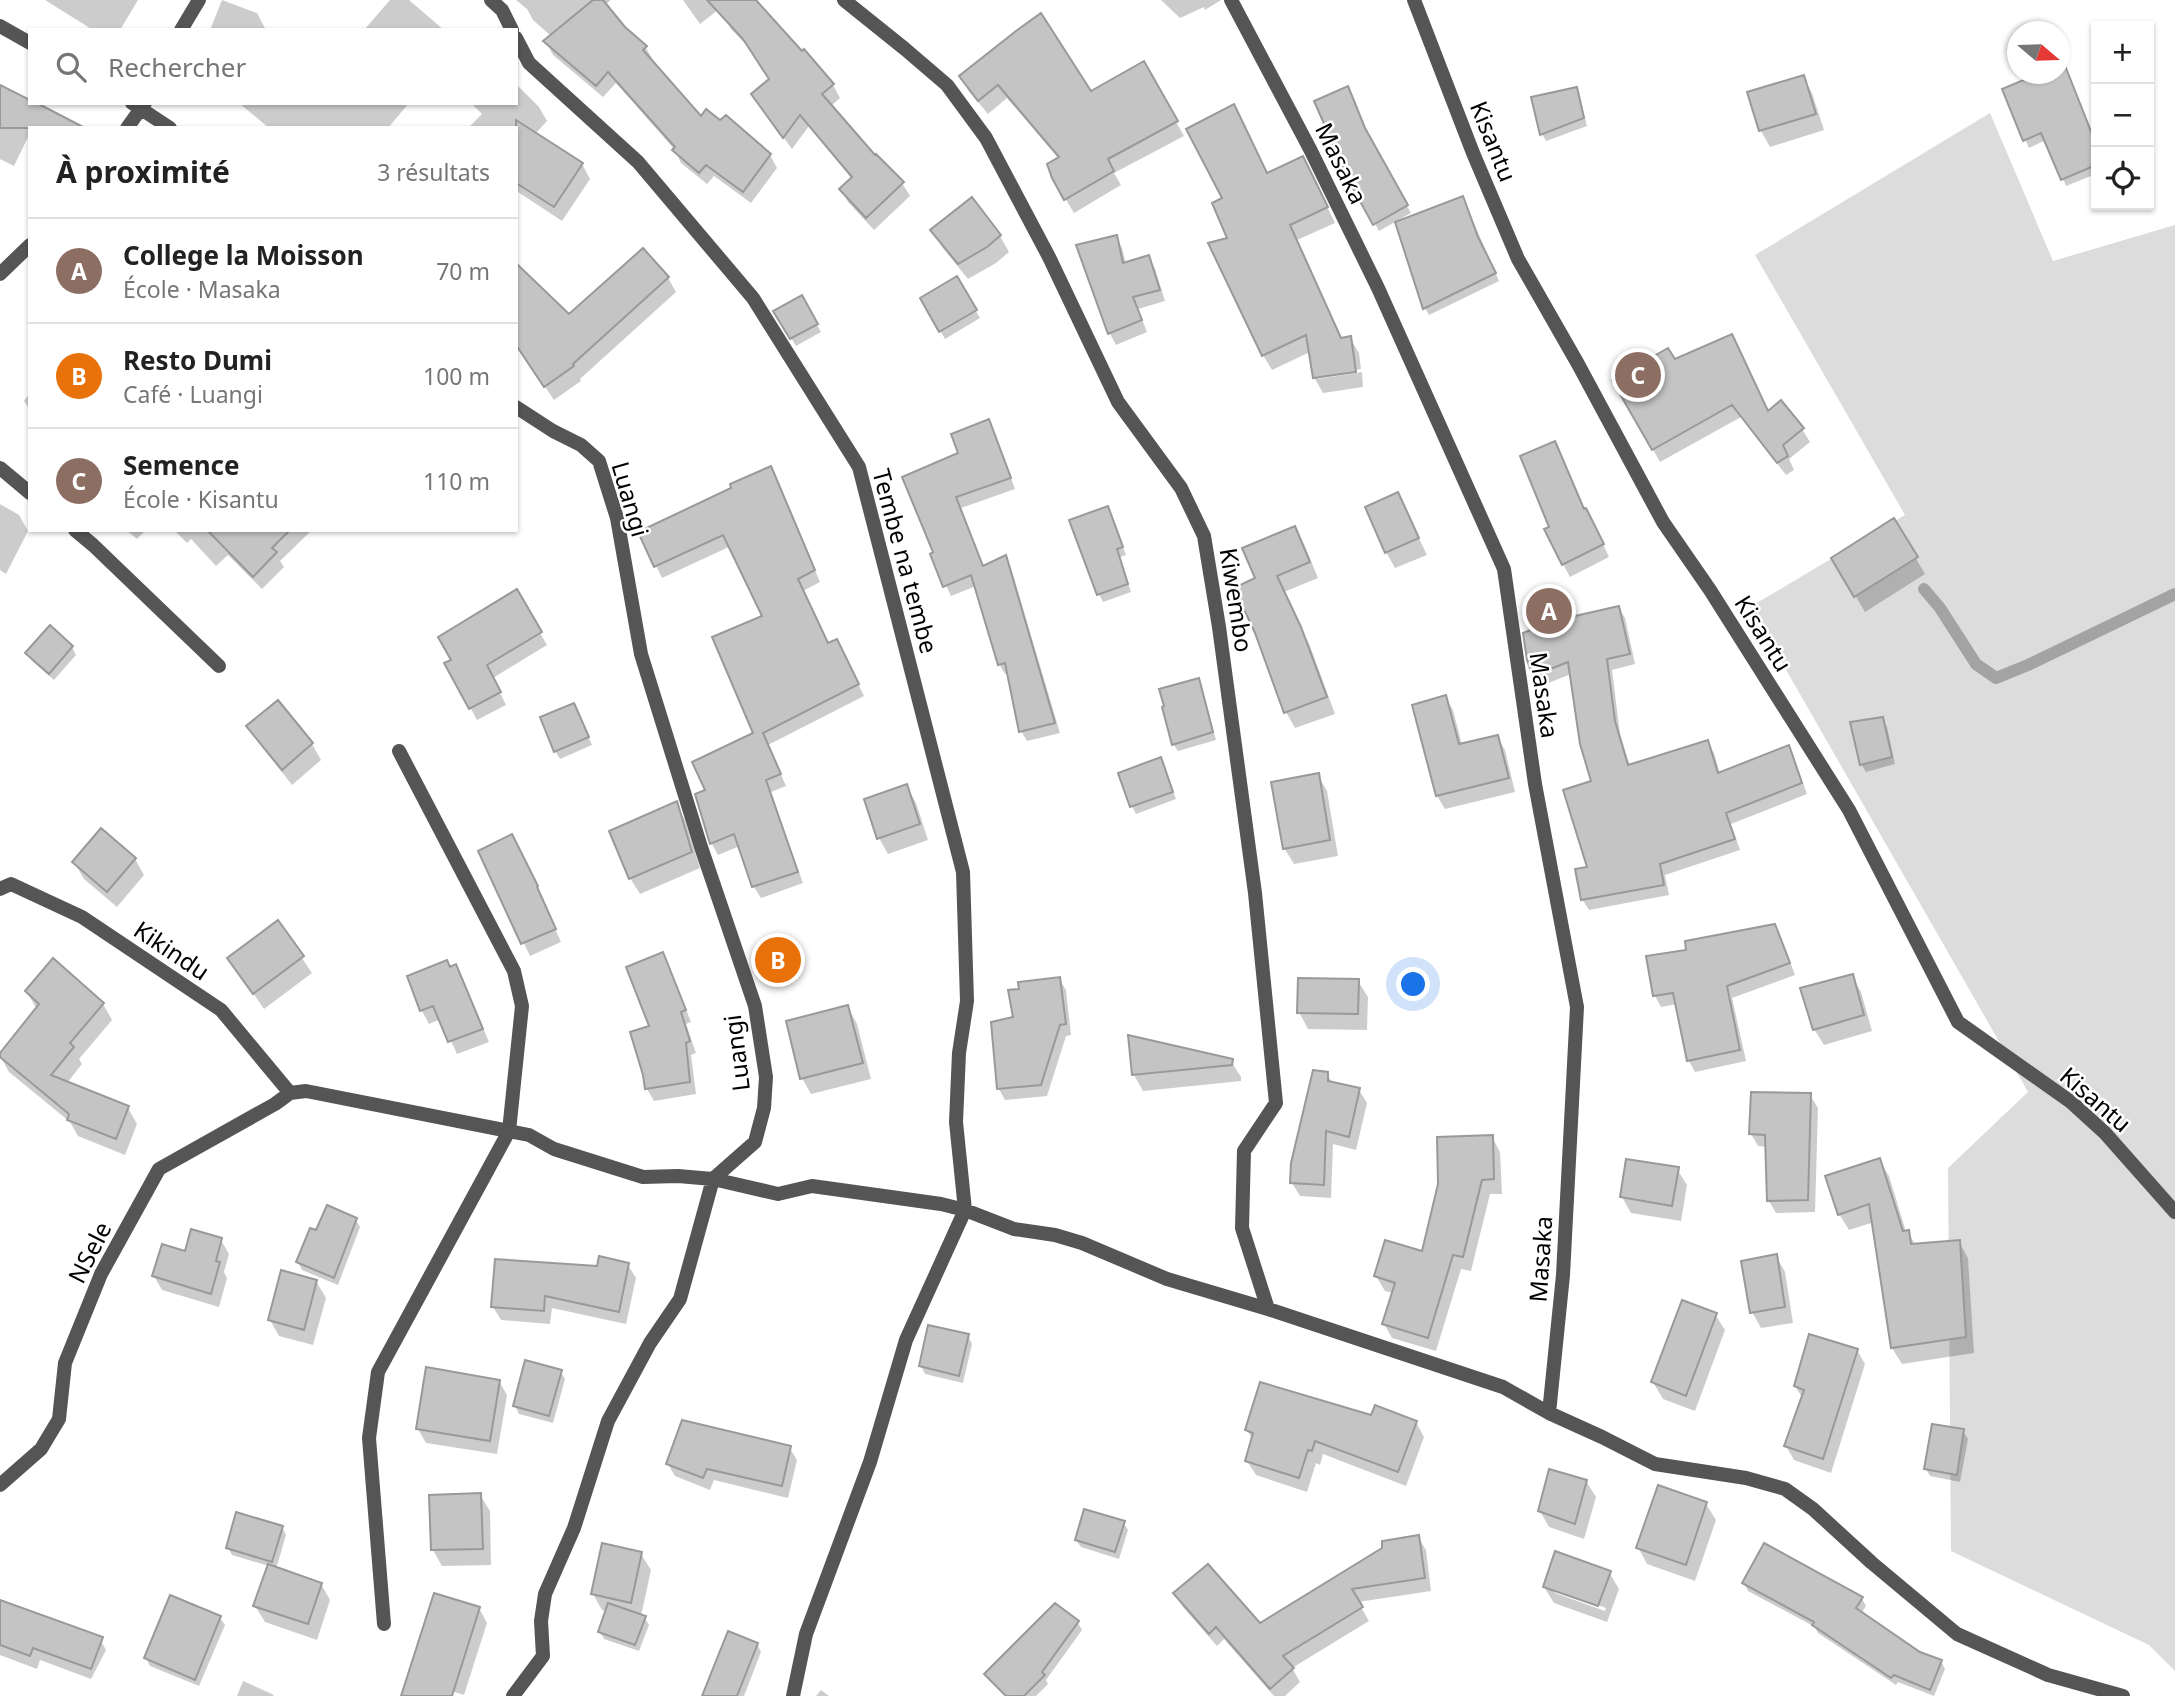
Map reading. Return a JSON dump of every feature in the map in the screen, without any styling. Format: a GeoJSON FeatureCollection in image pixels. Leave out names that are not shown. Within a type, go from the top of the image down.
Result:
{"type":"FeatureCollection","features":[{"type":"Feature","properties":{"kind":"street"},"geometry":{"type":"LineString","coordinates":[[182,28],[199,0]]}},
{"type":"Feature","properties":{"kind":"street"},"geometry":{"type":"LineString","coordinates":[[491,0],[502,10],[511,28]]}},
{"type":"Feature","properties":{"kind":"street","name":"Kiwembo"},"geometry":{"type":"LineString","coordinates":[[844,0],[947,85],[986,138],[1049,257],[1118,402],[1181,488],[1204,536],[1255,893],[1276,1103],[1244,1152],[1243,1164],[1241,1228],[1268,1310]]}},
{"type":"Feature","properties":{"kind":"street","name":"Masaka"},"geometry":{"type":"LineString","coordinates":[[1231,0],[1310,149],[1372,277],[1504,569],[1535,784],[1577,1007],[1563,1275],[1549,1413]]}},
{"type":"Feature","properties":{"kind":"street","name":"Kisantu"},"geometry":{"type":"LineString","coordinates":[[1418,1],[1473,153],[1518,259],[1663,522],[1710,590],[1849,810],[1958,1022],[2071,1102],[2105,1133],[2175,1212]]}},
{"type":"Feature","properties":{"kind":"street"},"geometry":{"type":"LineString","coordinates":[[0,26],[28,42]]}},
{"type":"Feature","properties":{"kind":"street","name":"Tembe na tembe"},"geometry":{"type":"LineString","coordinates":[[518,42],[529,63],[638,162],[753,298],[859,467],[962,872],[967,1001],[959,1053],[956,1122],[965,1210]]}},
{"type":"Feature","properties":{"kind":"street"},"geometry":{"type":"LineString","coordinates":[[128,126],[139,105],[167,126]]}},
{"type":"Feature","properties":{"kind":"street"},"geometry":{"type":"LineString","coordinates":[[0,274],[28,247]]}},
{"type":"Feature","properties":{"kind":"street","name":"Luangi"},"geometry":{"type":"LineString","coordinates":[[518,408],[553,431],[582,444],[599,461],[617,518],[641,654],[701,847],[755,1006],[766,1077],[764,1108],[755,1142],[712,1179]]}},
{"type":"Feature","properties":{"kind":"street"},"geometry":{"type":"LineString","coordinates":[[0,468],[28,491]]}},
{"type":"Feature","properties":{"kind":"street"},"geometry":{"type":"LineString","coordinates":[[77,532],[219,666]]}},
{"type":"Feature","properties":{"kind":"street"},"geometry":{"type":"LineString","coordinates":[[384,1624],[369,1438],[378,1372],[509,1131],[522,1006],[514,971],[399,751]]}},
{"type":"Feature","properties":{"kind":"street","name":"Kikindu"},"geometry":{"type":"LineString","coordinates":[[0,889],[10,884],[82,917],[221,1010],[290,1093]]}},
{"type":"Feature","properties":{"kind":"street"},"geometry":{"type":"LineString","coordinates":[[290,1093],[306,1091],[530,1135],[554,1149],[643,1177],[712,1179],[778,1194],[812,1186],[941,1204],[1014,1229],[1055,1235],[1082,1243],[1167,1279],[1503,1387],[1549,1413],[1655,1464],[1746,1478],[1785,1489],[1813,1508],[1872,1563],[1956,1634],[2048,1675],[2123,1696]]}},
{"type":"Feature","properties":{"kind":"street","name":"NSele"},"geometry":{"type":"LineString","coordinates":[[0,1485],[41,1449],[59,1419],[65,1363],[101,1274],[159,1169],[290,1093]]}},
{"type":"Feature","properties":{"kind":"street"},"geometry":{"type":"LineString","coordinates":[[513,1696],[543,1656],[541,1621],[545,1594],[574,1528],[608,1421],[650,1343],[680,1299],[712,1179]]}},
{"type":"Feature","properties":{"kind":"street"},"geometry":{"type":"LineString","coordinates":[[793,1696],[806,1634],[870,1462],[906,1340],[965,1210]]}},
{"type":"Feature","properties":{"kind":"shaded area"},"geometry":{"type":"Polygon","coordinates":[[[1990,113],[2053,261],[2175,225],[2175,1671],[2149,1645],[1951,1551],[1948,1168],[2028,1092],[1750,607],[1905,515],[1755,255],[1990,113]]]}},
{"type":"Feature","properties":{"kind":"building"},"geometry":{"type":"Polygon","coordinates":[[[593,0],[603,0],[625,27],[647,46],[643,50],[701,116],[706,109],[720,120],[726,115],[771,154],[743,192],[706,165],[699,173],[672,150],[675,147],[608,72],[596,86],[543,41],[593,0]]]}},
{"type":"Feature","properties":{"kind":"building"},"geometry":{"type":"Polygon","coordinates":[[[707,0],[756,0],[834,84],[822,94],[875,155],[904,182],[866,218],[839,189],[852,177],[800,115],[783,138],[751,94],[769,79],[743,39],[707,0]]]}},
{"type":"Feature","properties":{"kind":"building"},"geometry":{"type":"Polygon","coordinates":[[[1041,13],[1091,91],[1144,61],[1178,121],[1108,159],[1114,171],[1064,200],[1047,164],[1059,157],[998,85],[978,101],[959,76],[1041,13]]]}},
{"type":"Feature","properties":{"kind":"building"},"geometry":{"type":"Polygon","coordinates":[[[1804,75],[1816,114],[1759,131],[1747,92],[1804,75]]]}},
{"type":"Feature","properties":{"kind":"building"},"geometry":{"type":"Polygon","coordinates":[[[2070,78],[2091,131],[2091,167],[2061,180],[2041,133],[2023,141],[2002,89],[2014,84],[2070,84],[2070,78]]]}},
{"type":"Feature","properties":{"kind":"building"},"geometry":{"type":"Polygon","coordinates":[[[0,85],[28,99],[28,105],[41,105],[81,126],[28,126],[0,128],[0,85]]]}},
{"type":"Feature","properties":{"kind":"building"},"geometry":{"type":"Polygon","coordinates":[[[1348,86],[1365,128],[1408,205],[1373,225],[1350,183],[1314,101],[1348,86]]]}},
{"type":"Feature","properties":{"kind":"building"},"geometry":{"type":"Polygon","coordinates":[[[1577,87],[1584,118],[1540,135],[1531,97],[1577,87]]]}},
{"type":"Feature","properties":{"kind":"building"},"geometry":{"type":"Polygon","coordinates":[[[1234,104],[1267,173],[1303,156],[1328,207],[1290,225],[1341,338],[1351,336],[1356,372],[1313,378],[1306,335],[1262,356],[1208,243],[1227,238],[1212,203],[1222,198],[1186,129],[1234,104]]]}},
{"type":"Feature","properties":{"kind":"building"},"geometry":{"type":"Polygon","coordinates":[[[516,120],[583,163],[554,207],[518,184],[516,120]]]}},
{"type":"Feature","properties":{"kind":"building"},"geometry":{"type":"Polygon","coordinates":[[[1463,196],[1478,237],[1496,273],[1423,309],[1395,222],[1463,196]]]}},
{"type":"Feature","properties":{"kind":"building"},"geometry":{"type":"Polygon","coordinates":[[[972,197],[1001,235],[987,247],[958,264],[930,230],[972,197]]]}},
{"type":"Feature","properties":{"kind":"building"},"geometry":{"type":"Polygon","coordinates":[[[1117,235],[1123,263],[1149,255],[1160,290],[1133,297],[1142,320],[1108,334],[1076,245],[1117,235]]]}},
{"type":"Feature","properties":{"kind":"building"},"geometry":{"type":"Polygon","coordinates":[[[643,248],[669,277],[573,364],[574,366],[544,387],[518,348],[518,265],[569,314],[643,248]]]}},
{"type":"Feature","properties":{"kind":"building"},"geometry":{"type":"Polygon","coordinates":[[[957,276],[977,310],[939,332],[920,298],[957,276]]]}},
{"type":"Feature","properties":{"kind":"building"},"geometry":{"type":"Polygon","coordinates":[[[802,295],[818,324],[790,339],[773,311],[802,295]]]}},
{"type":"Feature","properties":{"kind":"building"},"geometry":{"type":"Polygon","coordinates":[[[1732,334],[1768,411],[1781,400],[1804,428],[1783,445],[1788,456],[1777,463],[1732,405],[1652,450],[1612,380],[1668,348],[1675,359],[1732,334]]]}},
{"type":"Feature","properties":{"kind":"building"},"geometry":{"type":"Polygon","coordinates":[[[989,419],[1011,478],[956,497],[983,566],[1006,555],[1055,723],[1019,732],[1005,663],[998,665],[971,575],[943,587],[930,554],[933,552],[902,477],[958,453],[951,434],[989,419]]]}},
{"type":"Feature","properties":{"kind":"building"},"geometry":{"type":"Polygon","coordinates":[[[1555,441],[1584,509],[1586,508],[1604,544],[1562,565],[1544,529],[1549,527],[1520,456],[1555,441]]]}},
{"type":"Feature","properties":{"kind":"building"},"geometry":{"type":"Polygon","coordinates":[[[771,466],[815,570],[798,579],[828,643],[837,639],[859,684],[763,733],[781,774],[766,780],[798,872],[752,887],[734,834],[710,844],[695,794],[705,790],[692,762],[753,733],[712,637],[762,616],[723,535],[654,567],[638,532],[731,488],[730,484],[771,466]]]}},
{"type":"Feature","properties":{"kind":"building"},"geometry":{"type":"Polygon","coordinates":[[[1398,492],[1419,538],[1385,553],[1365,507],[1398,492]]]}},
{"type":"Feature","properties":{"kind":"building"},"geometry":{"type":"Polygon","coordinates":[[[1108,506],[1123,547],[1117,549],[1128,584],[1097,595],[1069,520],[1108,506]]]}},
{"type":"Feature","properties":{"kind":"building"},"geometry":{"type":"Polygon","coordinates":[[[1894,518],[1918,557],[1854,597],[1831,558],[1894,518]]]}},
{"type":"Feature","properties":{"kind":"building"},"geometry":{"type":"Polygon","coordinates":[[[1295,526],[1310,562],[1277,576],[1301,627],[1327,697],[1284,713],[1255,633],[1234,588],[1255,578],[1242,548],[1295,526]]]}},
{"type":"Feature","properties":{"kind":"building"},"geometry":{"type":"Polygon","coordinates":[[[209,532],[288,532],[272,548],[277,552],[253,577],[209,532]]]}},
{"type":"Feature","properties":{"kind":"building"},"geometry":{"type":"Polygon","coordinates":[[[517,589],[542,632],[487,665],[501,692],[469,709],[444,663],[451,660],[438,637],[517,589]]]}},
{"type":"Feature","properties":{"kind":"building"},"geometry":{"type":"Polygon","coordinates":[[[1619,606],[1630,654],[1607,659],[1615,721],[1628,765],[1708,740],[1718,773],[1789,745],[1802,783],[1726,813],[1735,839],[1660,864],[1664,885],[1581,900],[1575,869],[1587,867],[1563,790],[1591,781],[1580,744],[1568,662],[1533,676],[1527,660],[1523,633],[1553,621],[1619,606]]]}},
{"type":"Feature","properties":{"kind":"building"},"geometry":{"type":"Polygon","coordinates":[[[50,625],[73,646],[49,674],[25,653],[50,625]]]}},
{"type":"Feature","properties":{"kind":"building"},"geometry":{"type":"Polygon","coordinates":[[[1199,678],[1213,732],[1172,745],[1159,689],[1199,678]]]}},
{"type":"Feature","properties":{"kind":"building"},"geometry":{"type":"Polygon","coordinates":[[[1446,695],[1459,744],[1498,735],[1509,778],[1436,796],[1412,705],[1446,695]]]}},
{"type":"Feature","properties":{"kind":"building"},"geometry":{"type":"Polygon","coordinates":[[[278,700],[313,743],[282,770],[246,726],[278,700]]]}},
{"type":"Feature","properties":{"kind":"building"},"geometry":{"type":"Polygon","coordinates":[[[574,703],[589,737],[554,752],[540,717],[574,703]]]}},
{"type":"Feature","properties":{"kind":"building"},"geometry":{"type":"Polygon","coordinates":[[[1883,717],[1892,757],[1860,765],[1850,722],[1883,717]]]}},
{"type":"Feature","properties":{"kind":"building"},"geometry":{"type":"Polygon","coordinates":[[[1161,757],[1173,792],[1130,807],[1118,773],[1161,757]]]}},
{"type":"Feature","properties":{"kind":"building"},"geometry":{"type":"Polygon","coordinates":[[[1319,773],[1330,840],[1283,849],[1271,782],[1319,773]]]}},
{"type":"Feature","properties":{"kind":"building"},"geometry":{"type":"Polygon","coordinates":[[[907,784],[920,824],[877,839],[864,799],[907,784]]]}},
{"type":"Feature","properties":{"kind":"building"},"geometry":{"type":"Polygon","coordinates":[[[677,801],[692,852],[629,879],[609,831],[677,801]]]}},
{"type":"Feature","properties":{"kind":"building"},"geometry":{"type":"Polygon","coordinates":[[[101,828],[136,858],[107,892],[72,862],[101,828]]]}},
{"type":"Feature","properties":{"kind":"building"},"geometry":{"type":"Polygon","coordinates":[[[512,834],[556,929],[521,944],[478,851],[512,834]]]}},
{"type":"Feature","properties":{"kind":"building"},"geometry":{"type":"Polygon","coordinates":[[[278,920],[304,956],[253,994],[227,958],[278,920]]]}},
{"type":"Feature","properties":{"kind":"building"},"geometry":{"type":"Polygon","coordinates":[[[1775,924],[1790,963],[1727,986],[1740,1050],[1687,1061],[1673,993],[1653,996],[1646,956],[1686,950],[1685,941],[1775,924]]]}},
{"type":"Feature","properties":{"kind":"building"},"geometry":{"type":"Polygon","coordinates":[[[663,952],[686,1010],[681,1012],[690,1041],[686,1043],[690,1082],[645,1089],[630,1032],[649,1026],[626,967],[663,952]]]}},
{"type":"Feature","properties":{"kind":"building"},"geometry":{"type":"Polygon","coordinates":[[[53,958],[104,1003],[70,1043],[74,1047],[51,1075],[129,1106],[116,1139],[67,1120],[69,1114],[0,1057],[0,1053],[39,1004],[25,991],[53,958]]]}},
{"type":"Feature","properties":{"kind":"building"},"geometry":{"type":"Polygon","coordinates":[[[447,960],[450,967],[456,964],[483,1029],[448,1042],[433,1006],[420,1011],[407,976],[447,960]]]}},
{"type":"Feature","properties":{"kind":"building"},"geometry":{"type":"Polygon","coordinates":[[[1853,974],[1864,1015],[1813,1030],[1800,988],[1853,974]]]}},
{"type":"Feature","properties":{"kind":"building"},"geometry":{"type":"Polygon","coordinates":[[[1060,977],[1066,1024],[1060,1025],[1041,1085],[997,1089],[991,1022],[1013,1017],[1008,990],[1019,989],[1018,982],[1060,977]]]}},
{"type":"Feature","properties":{"kind":"building"},"geometry":{"type":"Polygon","coordinates":[[[1298,978],[1359,979],[1358,1014],[1297,1013],[1298,978]]]}},
{"type":"Feature","properties":{"kind":"building"},"geometry":{"type":"Polygon","coordinates":[[[848,1005],[863,1063],[800,1079],[786,1021],[848,1005]]]}},
{"type":"Feature","properties":{"kind":"building"},"geometry":{"type":"Polygon","coordinates":[[[1128,1035],[1233,1059],[1232,1065],[1132,1075],[1128,1035]]]}},
{"type":"Feature","properties":{"kind":"building"},"geometry":{"type":"Polygon","coordinates":[[[1313,1070],[1328,1072],[1328,1081],[1360,1088],[1349,1137],[1326,1131],[1324,1185],[1290,1183],[1291,1163],[1313,1070]]]}},
{"type":"Feature","properties":{"kind":"building"},"geometry":{"type":"Polygon","coordinates":[[[1751,1092],[1811,1093],[1808,1200],[1767,1201],[1765,1135],[1749,1134],[1751,1092]]]}},
{"type":"Feature","properties":{"kind":"building"},"geometry":{"type":"Polygon","coordinates":[[[1493,1135],[1494,1179],[1482,1180],[1463,1257],[1453,1255],[1428,1338],[1382,1324],[1395,1283],[1374,1276],[1385,1240],[1422,1251],[1438,1184],[1437,1137],[1493,1135]]]}},
{"type":"Feature","properties":{"kind":"building"},"geometry":{"type":"Polygon","coordinates":[[[1880,1158],[1903,1231],[1909,1230],[1911,1244],[1960,1240],[1966,1337],[1891,1348],[1869,1204],[1838,1215],[1825,1176],[1880,1158]]]}},
{"type":"Feature","properties":{"kind":"building"},"geometry":{"type":"Polygon","coordinates":[[[1626,1159],[1679,1167],[1672,1206],[1620,1197],[1626,1159]]]}},
{"type":"Feature","properties":{"kind":"building"},"geometry":{"type":"Polygon","coordinates":[[[327,1205],[357,1218],[334,1278],[296,1262],[310,1228],[316,1230],[327,1205]]]}},
{"type":"Feature","properties":{"kind":"building"},"geometry":{"type":"Polygon","coordinates":[[[191,1229],[222,1238],[216,1261],[220,1262],[211,1294],[152,1276],[162,1244],[185,1251],[191,1229]]]}},
{"type":"Feature","properties":{"kind":"building"},"geometry":{"type":"Polygon","coordinates":[[[1777,1254],[1785,1307],[1750,1313],[1741,1261],[1777,1254]]]}},
{"type":"Feature","properties":{"kind":"building"},"geometry":{"type":"Polygon","coordinates":[[[599,1256],[629,1263],[619,1312],[545,1296],[544,1311],[491,1307],[495,1259],[597,1266],[599,1256]]]}},
{"type":"Feature","properties":{"kind":"building"},"geometry":{"type":"Polygon","coordinates":[[[281,1270],[317,1280],[304,1330],[268,1320],[281,1270]]]}},
{"type":"Feature","properties":{"kind":"building"},"geometry":{"type":"Polygon","coordinates":[[[1682,1300],[1717,1313],[1686,1396],[1651,1382],[1682,1300]]]}},
{"type":"Feature","properties":{"kind":"building"},"geometry":{"type":"Polygon","coordinates":[[[928,1325],[969,1334],[959,1376],[919,1366],[928,1325]]]}},
{"type":"Feature","properties":{"kind":"building"},"geometry":{"type":"Polygon","coordinates":[[[1809,1334],[1858,1349],[1823,1459],[1784,1446],[1804,1390],[1794,1386],[1809,1334]]]}},
{"type":"Feature","properties":{"kind":"building"},"geometry":{"type":"Polygon","coordinates":[[[525,1360],[562,1370],[549,1416],[513,1406],[525,1360]]]}},
{"type":"Feature","properties":{"kind":"building"},"geometry":{"type":"Polygon","coordinates":[[[426,1367],[500,1380],[490,1441],[416,1429],[426,1367]]]}},
{"type":"Feature","properties":{"kind":"building"},"geometry":{"type":"Polygon","coordinates":[[[1260,1382],[1371,1415],[1375,1405],[1417,1421],[1398,1472],[1315,1441],[1312,1451],[1308,1450],[1299,1478],[1245,1461],[1253,1433],[1245,1430],[1260,1382]]]}},
{"type":"Feature","properties":{"kind":"building"},"geometry":{"type":"Polygon","coordinates":[[[682,1420],[791,1446],[782,1486],[707,1469],[703,1478],[666,1464],[682,1420]]]}},
{"type":"Feature","properties":{"kind":"building"},"geometry":{"type":"Polygon","coordinates":[[[1932,1424],[1964,1429],[1957,1475],[1924,1469],[1932,1424]]]}},
{"type":"Feature","properties":{"kind":"building"},"geometry":{"type":"Polygon","coordinates":[[[1549,1469],[1587,1480],[1575,1524],[1538,1511],[1549,1469]]]}},
{"type":"Feature","properties":{"kind":"building"},"geometry":{"type":"Polygon","coordinates":[[[1658,1485],[1707,1502],[1686,1565],[1636,1548],[1658,1485]]]}},
{"type":"Feature","properties":{"kind":"building"},"geometry":{"type":"Polygon","coordinates":[[[481,1493],[483,1549],[431,1550],[429,1495],[481,1493]]]}},
{"type":"Feature","properties":{"kind":"building"},"geometry":{"type":"Polygon","coordinates":[[[1084,1509],[1125,1521],[1115,1552],[1075,1540],[1084,1509]]]}},
{"type":"Feature","properties":{"kind":"building"},"geometry":{"type":"Polygon","coordinates":[[[236,1512],[283,1526],[272,1562],[226,1548],[236,1512]]]}},
{"type":"Feature","properties":{"kind":"building"},"geometry":{"type":"Polygon","coordinates":[[[1419,1535],[1425,1578],[1352,1589],[1363,1607],[1283,1656],[1294,1668],[1270,1689],[1216,1627],[1209,1634],[1173,1593],[1208,1564],[1260,1623],[1382,1548],[1382,1541],[1419,1535]]]}},
{"type":"Feature","properties":{"kind":"building"},"geometry":{"type":"Polygon","coordinates":[[[602,1543],[642,1552],[631,1603],[591,1594],[602,1543]]]}},
{"type":"Feature","properties":{"kind":"building"},"geometry":{"type":"Polygon","coordinates":[[[1764,1543],[1863,1597],[1856,1608],[1920,1652],[1942,1660],[1930,1690],[1894,1675],[1891,1678],[1812,1625],[1814,1622],[1742,1583],[1764,1543]]]}},
{"type":"Feature","properties":{"kind":"building"},"geometry":{"type":"Polygon","coordinates":[[[1555,1551],[1611,1571],[1598,1606],[1543,1587],[1555,1551]]]}},
{"type":"Feature","properties":{"kind":"building"},"geometry":{"type":"Polygon","coordinates":[[[268,1564],[322,1583],[308,1624],[253,1606],[268,1564]]]}},
{"type":"Feature","properties":{"kind":"building"},"geometry":{"type":"Polygon","coordinates":[[[434,1593],[480,1607],[452,1696],[401,1696],[434,1593]]]}},
{"type":"Feature","properties":{"kind":"building"},"geometry":{"type":"Polygon","coordinates":[[[170,1595],[221,1616],[195,1680],[144,1658],[170,1595]]]}},
{"type":"Feature","properties":{"kind":"building"},"geometry":{"type":"Polygon","coordinates":[[[0,1600],[103,1637],[91,1669],[33,1648],[30,1656],[0,1645],[0,1600]]]}},
{"type":"Feature","properties":{"kind":"building"},"geometry":{"type":"Polygon","coordinates":[[[608,1603],[646,1616],[635,1645],[598,1632],[608,1603]]]}},
{"type":"Feature","properties":{"kind":"building"},"geometry":{"type":"Polygon","coordinates":[[[1055,1603],[1079,1621],[1042,1672],[1045,1675],[1024,1696],[1006,1696],[984,1674],[1055,1603]]]}},
{"type":"Feature","properties":{"kind":"building"},"geometry":{"type":"Polygon","coordinates":[[[728,1631],[758,1643],[737,1696],[702,1696],[728,1631]]]}},
{"type":"Feature","properties":{"kind":"waterway"},"geometry":{"type":"LineString","coordinates":[[1924,589],[1940,608],[1976,664],[1996,678],[2175,594]]}},
{"type":"Feature","properties":{"kind":"place","name":"Semence"},"geometry":{"type":"Point","coordinates":[1638,375]}},
{"type":"Feature","properties":{"kind":"place","name":"College la Moisson"},"geometry":{"type":"Point","coordinates":[1549,611]}},
{"type":"Feature","properties":{"kind":"place","name":"Resto Dumi"},"geometry":{"type":"Point","coordinates":[778,960]}}]}
